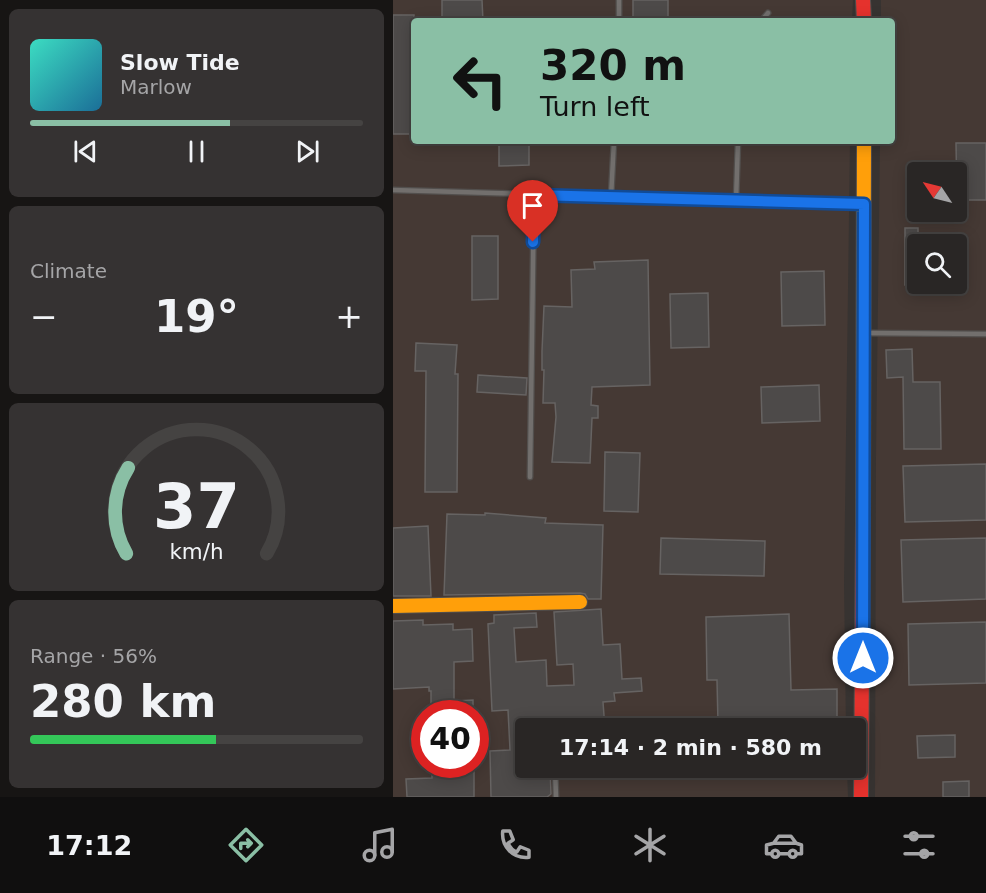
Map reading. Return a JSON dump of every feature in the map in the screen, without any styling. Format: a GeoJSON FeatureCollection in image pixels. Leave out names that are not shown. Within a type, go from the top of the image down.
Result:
{"type":"FeatureCollection","features":[{"type":"Feature","properties":{"kind":"street"},"geometry":{"type":"LineString","coordinates":[[864,0],[864,18]]}},
{"type":"Feature","properties":{"kind":"street"},"geometry":{"type":"LineString","coordinates":[[859,718],[864,144]]}},
{"type":"Feature","properties":{"kind":"street"},"geometry":{"type":"LineString","coordinates":[[393,606],[580,602]]}},
{"type":"Feature","properties":{"kind":"street"},"geometry":{"type":"LineString","coordinates":[[860,778],[861,797]]}},
{"type":"Feature","properties":{"kind":"lane"},"geometry":{"type":"LineString","coordinates":[[619,0],[619,18]]}},
{"type":"Feature","properties":{"kind":"lane"},"geometry":{"type":"LineString","coordinates":[[764,18],[768,13]]}},
{"type":"Feature","properties":{"kind":"lane"},"geometry":{"type":"LineString","coordinates":[[611,197],[614,144]]}},
{"type":"Feature","properties":{"kind":"lane"},"geometry":{"type":"LineString","coordinates":[[736,201],[738,144]]}},
{"type":"Feature","properties":{"kind":"lane"},"geometry":{"type":"LineString","coordinates":[[393,190],[864,204]]}},
{"type":"Feature","properties":{"kind":"lane"},"geometry":{"type":"LineString","coordinates":[[530,477],[534,195]]}},
{"type":"Feature","properties":{"kind":"lane"},"geometry":{"type":"LineString","coordinates":[[863,333],[873,335],[986,334]]}},
{"type":"Feature","properties":{"kind":"lane"},"geometry":{"type":"LineString","coordinates":[[555,778],[556,797]]}},
{"type":"Feature","properties":{"kind":"shaded area"},"geometry":{"type":"Polygon","coordinates":[[[393,0],[853,0],[852,18],[411,18],[411,144],[850,144],[844,584],[846,718],[515,718],[515,778],[847,778],[848,797],[393,797],[393,0]]]}},
{"type":"Feature","properties":{"kind":"shaded area"},"geometry":{"type":"Polygon","coordinates":[[[881,0],[986,0],[986,797],[875,797],[880,144],[895,144],[895,18],[881,18],[881,0]]]}},
{"type":"Feature","properties":{"kind":"building"},"geometry":{"type":"Polygon","coordinates":[[[442,0],[482,0],[483,18],[442,18],[442,0]]]}},
{"type":"Feature","properties":{"kind":"building"},"geometry":{"type":"Polygon","coordinates":[[[633,0],[668,0],[668,18],[633,18],[633,0]]]}},
{"type":"Feature","properties":{"kind":"building"},"geometry":{"type":"Polygon","coordinates":[[[393,15],[414,15],[414,18],[411,18],[411,134],[393,134],[393,15]]]}},
{"type":"Feature","properties":{"kind":"building"},"geometry":{"type":"Polygon","coordinates":[[[956,143],[986,143],[986,200],[967,200],[967,162],[956,162],[956,143]]]}},
{"type":"Feature","properties":{"kind":"building"},"geometry":{"type":"Polygon","coordinates":[[[499,144],[529,144],[529,165],[499,166],[499,144]]]}},
{"type":"Feature","properties":{"kind":"building"},"geometry":{"type":"Polygon","coordinates":[[[905,228],[918,228],[918,234],[907,234],[907,285],[905,285],[905,228]]]}},
{"type":"Feature","properties":{"kind":"building"},"geometry":{"type":"Polygon","coordinates":[[[472,236],[498,236],[498,299],[472,300],[472,236]]]}},
{"type":"Feature","properties":{"kind":"building"},"geometry":{"type":"Polygon","coordinates":[[[648,260],[650,385],[592,387],[591,405],[598,406],[598,418],[592,418],[590,463],[552,462],[556,417],[555,403],[543,403],[544,306],[572,307],[571,270],[595,269],[594,262],[648,260]]]}},
{"type":"Feature","properties":{"kind":"building"},"geometry":{"type":"Polygon","coordinates":[[[824,271],[825,325],[782,326],[781,272],[824,271]]]}},
{"type":"Feature","properties":{"kind":"building"},"geometry":{"type":"Polygon","coordinates":[[[708,293],[709,347],[671,348],[670,294],[708,293]]]}},
{"type":"Feature","properties":{"kind":"building"},"geometry":{"type":"Polygon","coordinates":[[[416,343],[457,345],[455,374],[458,374],[457,492],[425,492],[426,371],[415,371],[416,343]]]}},
{"type":"Feature","properties":{"kind":"building"},"geometry":{"type":"Polygon","coordinates":[[[912,349],[913,382],[940,382],[941,449],[904,449],[903,377],[887,378],[886,350],[912,349]]]}},
{"type":"Feature","properties":{"kind":"building"},"geometry":{"type":"Polygon","coordinates":[[[478,375],[527,378],[526,395],[477,392],[478,375]]]}},
{"type":"Feature","properties":{"kind":"building"},"geometry":{"type":"Polygon","coordinates":[[[819,385],[820,421],[762,423],[761,387],[819,385]]]}},
{"type":"Feature","properties":{"kind":"building"},"geometry":{"type":"Polygon","coordinates":[[[605,452],[640,453],[638,512],[604,511],[605,452]]]}},
{"type":"Feature","properties":{"kind":"building"},"geometry":{"type":"Polygon","coordinates":[[[986,464],[986,520],[905,522],[903,466],[986,464]]]}},
{"type":"Feature","properties":{"kind":"building"},"geometry":{"type":"Polygon","coordinates":[[[485,513],[546,518],[545,523],[603,525],[601,599],[588,599],[585,594],[580,593],[444,595],[447,514],[485,515],[485,513]]]}},
{"type":"Feature","properties":{"kind":"building"},"geometry":{"type":"Polygon","coordinates":[[[428,526],[431,596],[393,596],[393,528],[428,526]]]}},
{"type":"Feature","properties":{"kind":"building"},"geometry":{"type":"Polygon","coordinates":[[[661,538],[765,541],[764,576],[660,574],[661,538]]]}},
{"type":"Feature","properties":{"kind":"building"},"geometry":{"type":"Polygon","coordinates":[[[986,538],[986,599],[903,602],[901,540],[986,538]]]}},
{"type":"Feature","properties":{"kind":"building"},"geometry":{"type":"Polygon","coordinates":[[[601,609],[603,645],[620,644],[622,679],[641,678],[642,691],[614,693],[615,701],[603,702],[604,718],[515,718],[515,778],[550,778],[551,794],[547,797],[491,797],[490,751],[510,750],[508,710],[492,711],[488,624],[494,623],[494,615],[536,613],[537,627],[514,628],[516,662],[546,660],[547,686],[574,685],[573,664],[557,665],[554,612],[601,609]]]}},
{"type":"Feature","properties":{"kind":"building"},"geometry":{"type":"Polygon","coordinates":[[[789,614],[791,690],[837,689],[837,718],[718,718],[717,680],[707,680],[706,617],[789,614]]]}},
{"type":"Feature","properties":{"kind":"building"},"geometry":{"type":"Polygon","coordinates":[[[423,620],[423,625],[453,624],[453,630],[472,629],[473,661],[454,662],[454,700],[431,700],[429,687],[393,689],[393,621],[423,620]]]}},
{"type":"Feature","properties":{"kind":"building"},"geometry":{"type":"Polygon","coordinates":[[[986,622],[986,683],[909,685],[908,624],[986,622]]]}},
{"type":"Feature","properties":{"kind":"building"},"geometry":{"type":"Polygon","coordinates":[[[955,735],[955,757],[918,758],[917,736],[955,735]]]}},
{"type":"Feature","properties":{"kind":"building"},"geometry":{"type":"Polygon","coordinates":[[[474,778],[474,797],[407,797],[406,779],[474,778]]]}},
{"type":"Feature","properties":{"kind":"building"},"geometry":{"type":"Polygon","coordinates":[[[969,781],[969,797],[943,797],[943,782],[969,781]]]}},
{"type":"Feature","properties":{"kind":"traffic: slow"},"geometry":{"type":"LineString","coordinates":[[863,521],[864,144]]}},
{"type":"Feature","properties":{"kind":"traffic: slow"},"geometry":{"type":"LineString","coordinates":[[393,606],[580,602]]}},
{"type":"Feature","properties":{"kind":"traffic: jam"},"geometry":{"type":"LineString","coordinates":[[863,0],[864,18]]}},
{"type":"Feature","properties":{"kind":"traffic: jam"},"geometry":{"type":"LineString","coordinates":[[861,797],[863,521]]}},
{"type":"Feature","properties":{"kind":"route"},"geometry":{"type":"LineString","coordinates":[[533,242],[534,195],[864,204],[863,658]]}}]}
